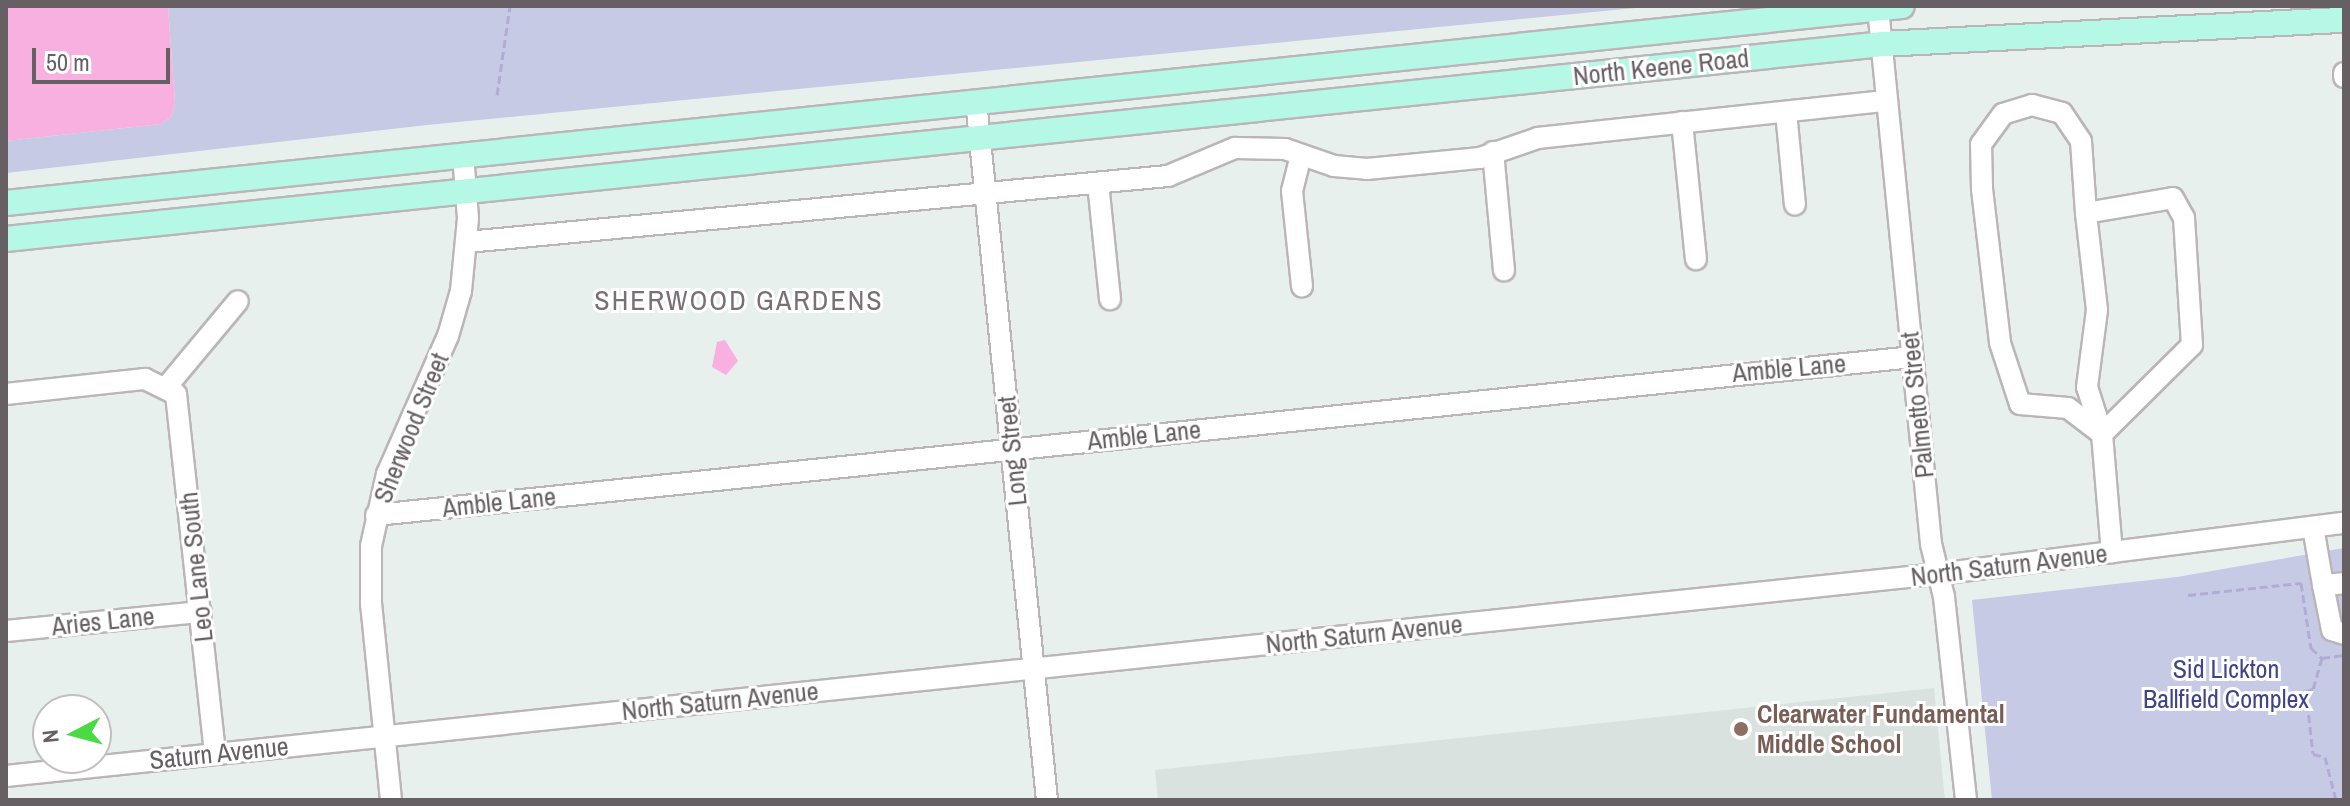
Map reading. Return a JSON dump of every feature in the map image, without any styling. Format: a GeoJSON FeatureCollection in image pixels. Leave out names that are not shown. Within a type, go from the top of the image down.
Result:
{"type":"FeatureCollection","features":[{"type":"Feature","properties":{"kind":"main road","name":"North Keene Road"},"geometry":{"type":"LineString","coordinates":[[6,203],[1890,7]]}},
{"type":"Feature","properties":{"kind":"main road","name":"North Keene Road"},"geometry":{"type":"LineString","coordinates":[[6,239],[1882,44],[2342,15]]}},
{"type":"Feature","properties":{"kind":"street","name":"Palmetto Street"},"geometry":{"type":"LineString","coordinates":[[1890,7],[1882,44],[1887,101],[1912,357],[1966,800]]}},
{"type":"Feature","properties":{"kind":"street","name":"Long Street"},"geometry":{"type":"LineString","coordinates":[[976,101],[1047,800]]}},
{"type":"Feature","properties":{"kind":"street"},"geometry":{"type":"LineString","coordinates":[[467,242],[1168,176],[1235,148],[1263,145],[1334,166],[1367,169],[1493,152],[1538,138],[1887,101]]}},
{"type":"Feature","properties":{"kind":"street"},"geometry":{"type":"LineString","coordinates":[[2102,434],[2068,408],[2020,404],[2000,343],[1981,144],[2003,114],[2032,105],[2062,113],[2081,141],[2097,310],[2087,387],[2102,434],[2112,553]]}},
{"type":"Feature","properties":{"kind":"street"},"geometry":{"type":"LineString","coordinates":[[1786,112],[1795,205]]}},
{"type":"Feature","properties":{"kind":"street"},"geometry":{"type":"LineString","coordinates":[[1682,122],[1696,259]]}},
{"type":"Feature","properties":{"kind":"street"},"geometry":{"type":"LineString","coordinates":[[1493,152],[1504,270]]}},
{"type":"Feature","properties":{"kind":"street","name":"Sherwood Street"},"geometry":{"type":"LineString","coordinates":[[391,800],[370,575],[376,515],[407,423],[448,336],[461,291],[467,242],[463,154]]}},
{"type":"Feature","properties":{"kind":"street"},"geometry":{"type":"LineString","coordinates":[[1301,155],[1292,191],[1302,286]]}},
{"type":"Feature","properties":{"kind":"street"},"geometry":{"type":"LineString","coordinates":[[1098,183],[1110,299]]}},
{"type":"Feature","properties":{"kind":"street"},"geometry":{"type":"LineString","coordinates":[[2086,213],[2173,198],[2184,218],[2192,345],[2102,434]]}},
{"type":"Feature","properties":{"kind":"street"},"geometry":{"type":"LineString","coordinates":[[6,394],[145,379],[168,385],[238,301]]}},
{"type":"Feature","properties":{"kind":"street","name":"Amble Lane"},"geometry":{"type":"LineString","coordinates":[[376,515],[1912,357]]}},
{"type":"Feature","properties":{"kind":"street","name":"Leo Lane South"},"geometry":{"type":"LineString","coordinates":[[168,385],[181,410],[215,752]]}},
{"type":"Feature","properties":{"kind":"street","name":"North Saturn Avenue"},"geometry":{"type":"LineString","coordinates":[[384,737],[1938,574],[2344,523]]}},
{"type":"Feature","properties":{"kind":"street"},"geometry":{"type":"LineString","coordinates":[[2313,527],[2334,584],[2332,630],[2344,634]]}},
{"type":"Feature","properties":{"kind":"street","name":"Aries Lane"},"geometry":{"type":"LineString","coordinates":[[6,631],[201,612]]}},
{"type":"Feature","properties":{"kind":"street","name":"Saturn Avenue"},"geometry":{"type":"LineString","coordinates":[[6,776],[215,752],[384,737]]}},
{"type":"Feature","properties":{"kind":"path"},"geometry":{"type":"LineString","coordinates":[[1172,6],[1218,6]]}},
{"type":"Feature","properties":{"kind":"path"},"geometry":{"type":"LineString","coordinates":[[497,95],[510,7]]}},
{"type":"Feature","properties":{"kind":"path"},"geometry":{"type":"LineString","coordinates":[[2188,595],[2301,583],[2311,648],[2322,658]]}},
{"type":"Feature","properties":{"kind":"path"},"geometry":{"type":"LineString","coordinates":[[2322,658],[2344,655]]}},
{"type":"Feature","properties":{"kind":"path"},"geometry":{"type":"LineString","coordinates":[[2322,658],[2313,689],[2306,691],[2313,754],[2325,757],[2336,800]]}},
{"type":"Feature","properties":{"kind":"shaded area"},"geometry":{"type":"Polygon","coordinates":[[[6,6],[168,6],[175,103],[171,117],[161,124],[6,141],[6,6]]]}},
{"type":"Feature","properties":{"kind":"shaded area"},"geometry":{"type":"Polygon","coordinates":[[[725,340],[738,361],[726,375],[712,367],[717,342],[725,340]]]}},
{"type":"Feature","properties":{"kind":"shaded area","name":"Clearwater Fundamental Middle School"},"geometry":{"type":"Polygon","coordinates":[[[1934,688],[1945,800],[1158,800],[1155,770],[1934,688]]]}},
{"type":"Feature","properties":{"kind":"green space"},"geometry":{"type":"Polygon","coordinates":[[[168,6],[1656,6],[427,125],[6,173],[6,141],[161,124],[171,117],[175,103],[168,6]]]}},
{"type":"Feature","properties":{"kind":"green space","name":"Sid Lickton Ballfield Complex"},"geometry":{"type":"Polygon","coordinates":[[[2344,548],[2344,800],[1992,800],[1972,600],[2177,577],[2344,548]]]}},
{"type":"Feature","properties":{"kind":"place","name":"Clearwater Fundamental Middle School"},"geometry":{"type":"Point","coordinates":[1741,729]}},
{"type":"Feature","properties":{"kind":"district","name":"SHERWOOD GARDENS"},"geometry":{"type":"Point","coordinates":[739,300]}}]}
